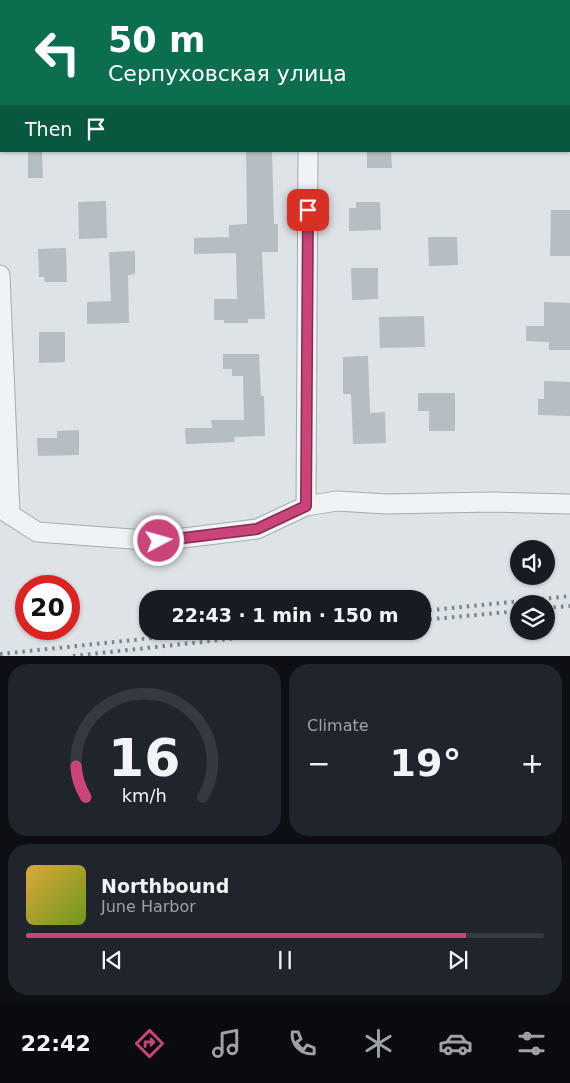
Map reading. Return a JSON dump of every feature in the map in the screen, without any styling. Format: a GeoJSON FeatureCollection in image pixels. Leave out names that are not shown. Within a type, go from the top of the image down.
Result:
{"type":"FeatureCollection","features":[{"type":"Feature","properties":{"kind":"street"},"geometry":{"type":"LineString","coordinates":[[306,506],[308,152]]}},
{"type":"Feature","properties":{"kind":"street"},"geometry":{"type":"LineString","coordinates":[[0,276],[5,511],[37,532],[159,541],[257,529],[306,506],[337,501],[386,504],[482,502],[570,504]]}},
{"type":"Feature","properties":{"kind":"building"},"geometry":{"type":"Polygon","coordinates":[[[28,152],[42,152],[43,178],[28,178],[28,152]]]}},
{"type":"Feature","properties":{"kind":"building"},"geometry":{"type":"Polygon","coordinates":[[[246,152],[272,152],[274,224],[278,224],[278,252],[262,252],[265,319],[248,319],[248,323],[224,323],[224,320],[214,320],[214,299],[237,299],[236,253],[194,254],[194,238],[229,237],[229,225],[247,224],[246,152]]]}},
{"type":"Feature","properties":{"kind":"building"},"geometry":{"type":"Polygon","coordinates":[[[367,152],[391,152],[392,168],[367,168],[367,152]]]}},
{"type":"Feature","properties":{"kind":"building"},"geometry":{"type":"Polygon","coordinates":[[[106,201],[107,238],[79,239],[78,202],[106,201]]]}},
{"type":"Feature","properties":{"kind":"building"},"geometry":{"type":"Polygon","coordinates":[[[356,202],[380,202],[381,230],[349,231],[349,208],[356,208],[356,202]]]}},
{"type":"Feature","properties":{"kind":"building"},"geometry":{"type":"Polygon","coordinates":[[[551,210],[570,210],[570,256],[550,256],[551,210]]]}},
{"type":"Feature","properties":{"kind":"building"},"geometry":{"type":"Polygon","coordinates":[[[428,237],[457,237],[458,265],[429,266],[428,237]]]}},
{"type":"Feature","properties":{"kind":"building"},"geometry":{"type":"Polygon","coordinates":[[[66,248],[67,282],[45,282],[44,277],[39,277],[38,249],[66,248]]]}},
{"type":"Feature","properties":{"kind":"building"},"geometry":{"type":"Polygon","coordinates":[[[135,251],[135,274],[128,275],[129,323],[87,324],[87,302],[111,301],[109,252],[135,251]]]}},
{"type":"Feature","properties":{"kind":"building"},"geometry":{"type":"Polygon","coordinates":[[[351,268],[378,268],[378,299],[352,300],[351,268]]]}},
{"type":"Feature","properties":{"kind":"building"},"geometry":{"type":"Polygon","coordinates":[[[544,302],[570,303],[570,350],[549,350],[549,342],[526,341],[526,326],[544,326],[544,302]]]}},
{"type":"Feature","properties":{"kind":"building"},"geometry":{"type":"Polygon","coordinates":[[[424,316],[425,347],[380,348],[379,317],[424,316]]]}},
{"type":"Feature","properties":{"kind":"building"},"geometry":{"type":"Polygon","coordinates":[[[39,332],[65,332],[65,362],[39,363],[39,332]]]}},
{"type":"Feature","properties":{"kind":"building"},"geometry":{"type":"Polygon","coordinates":[[[223,354],[259,354],[261,396],[264,396],[265,436],[234,437],[235,442],[186,444],[185,428],[212,428],[211,420],[244,420],[243,376],[232,376],[232,369],[223,369],[223,354]]]}},
{"type":"Feature","properties":{"kind":"building"},"geometry":{"type":"Polygon","coordinates":[[[368,356],[370,413],[385,412],[386,443],[353,444],[351,394],[343,394],[343,357],[368,356]]]}},
{"type":"Feature","properties":{"kind":"building"},"geometry":{"type":"Polygon","coordinates":[[[544,381],[570,382],[570,416],[538,415],[538,399],[544,399],[544,381]]]}},
{"type":"Feature","properties":{"kind":"building"},"geometry":{"type":"Polygon","coordinates":[[[418,393],[455,393],[455,431],[429,431],[429,411],[418,411],[418,393]]]}},
{"type":"Feature","properties":{"kind":"building"},"geometry":{"type":"Polygon","coordinates":[[[79,430],[79,455],[38,456],[37,438],[57,438],[57,431],[79,430]]]}},
{"type":"Feature","properties":{"kind":"railway"},"geometry":{"type":"LineString","coordinates":[[431,610],[570,596]]}},
{"type":"Feature","properties":{"kind":"railway"},"geometry":{"type":"LineString","coordinates":[[555,607],[570,606]]}},
{"type":"Feature","properties":{"kind":"railway"},"geometry":{"type":"LineString","coordinates":[[431,619],[510,612]]}},
{"type":"Feature","properties":{"kind":"railway"},"geometry":{"type":"LineString","coordinates":[[0,654],[139,639]]}},
{"type":"Feature","properties":{"kind":"railway"},"geometry":{"type":"LineString","coordinates":[[73,656],[220,640]]}},
{"type":"Feature","properties":{"kind":"route"},"geometry":{"type":"LineString","coordinates":[[159,541],[257,529],[293,514],[306,506],[308,210]]}}]}
